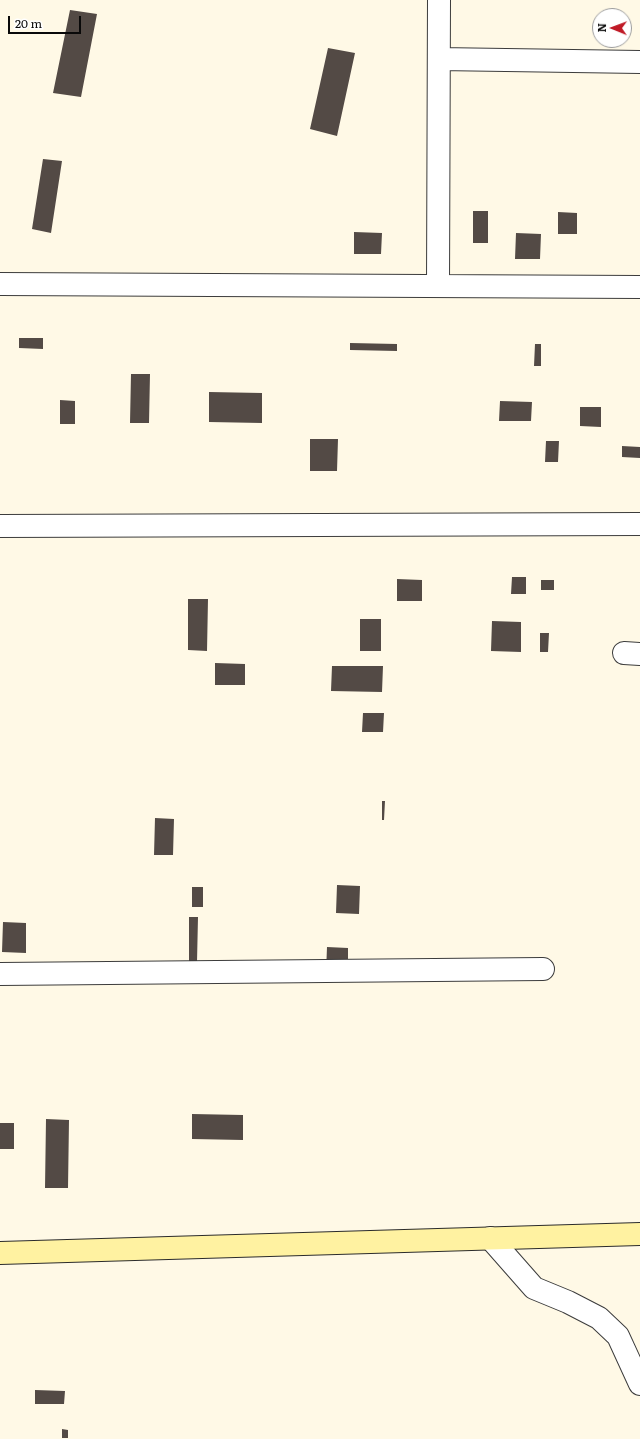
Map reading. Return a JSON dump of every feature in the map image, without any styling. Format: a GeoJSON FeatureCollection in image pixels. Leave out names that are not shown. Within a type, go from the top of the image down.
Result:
{"type":"FeatureCollection","features":[{"type":"Feature","properties":{"kind":"main road"},"geometry":{"type":"LineString","coordinates":[[0,1254],[640,1234]]}},
{"type":"Feature","properties":{"kind":"street"},"geometry":{"type":"LineString","coordinates":[[438,285],[439,0]]}},
{"type":"Feature","properties":{"kind":"street"},"geometry":{"type":"LineString","coordinates":[[439,59],[640,62]]}},
{"type":"Feature","properties":{"kind":"street"},"geometry":{"type":"LineString","coordinates":[[0,284],[640,287]]}},
{"type":"Feature","properties":{"kind":"street"},"geometry":{"type":"LineString","coordinates":[[0,526],[640,524]]}},
{"type":"Feature","properties":{"kind":"street"},"geometry":{"type":"LineString","coordinates":[[0,974],[543,969]]}},
{"type":"Feature","properties":{"kind":"street"},"geometry":{"type":"LineString","coordinates":[[490,1238],[534,1288],[568,1302],[599,1318],[618,1336],[640,1384]]}},
{"type":"Feature","properties":{"kind":"building"},"geometry":{"type":"Polygon","coordinates":[[[70,10],[97,14],[81,97],[53,93],[70,10]]]}},
{"type":"Feature","properties":{"kind":"building"},"geometry":{"type":"Polygon","coordinates":[[[328,48],[355,53],[337,136],[310,129],[328,48]]]}},
{"type":"Feature","properties":{"kind":"building"},"geometry":{"type":"Polygon","coordinates":[[[43,159],[62,161],[51,233],[32,229],[43,159]]]}},
{"type":"Feature","properties":{"kind":"building"},"geometry":{"type":"Polygon","coordinates":[[[473,211],[488,211],[488,243],[473,243],[473,211]]]}},
{"type":"Feature","properties":{"kind":"building"},"geometry":{"type":"Polygon","coordinates":[[[558,212],[577,213],[577,234],[558,234],[558,212]]]}},
{"type":"Feature","properties":{"kind":"building"},"geometry":{"type":"Polygon","coordinates":[[[354,232],[382,233],[381,254],[354,254],[354,232]]]}},
{"type":"Feature","properties":{"kind":"building"},"geometry":{"type":"Polygon","coordinates":[[[516,233],[541,234],[540,259],[515,259],[516,233]]]}},
{"type":"Feature","properties":{"kind":"building"},"geometry":{"type":"Polygon","coordinates":[[[19,338],[43,338],[43,349],[19,348],[19,338]]]}},
{"type":"Feature","properties":{"kind":"building"},"geometry":{"type":"Polygon","coordinates":[[[350,343],[397,344],[397,351],[350,350],[350,343]]]}},
{"type":"Feature","properties":{"kind":"building"},"geometry":{"type":"Polygon","coordinates":[[[535,344],[541,344],[541,366],[534,366],[535,344]]]}},
{"type":"Feature","properties":{"kind":"building"},"geometry":{"type":"Polygon","coordinates":[[[131,374],[150,374],[149,423],[130,423],[131,374]]]}},
{"type":"Feature","properties":{"kind":"building"},"geometry":{"type":"Polygon","coordinates":[[[209,392],[262,393],[262,423],[209,422],[209,392]]]}},
{"type":"Feature","properties":{"kind":"building"},"geometry":{"type":"Polygon","coordinates":[[[60,400],[75,401],[75,424],[60,424],[60,400]]]}},
{"type":"Feature","properties":{"kind":"building"},"geometry":{"type":"Polygon","coordinates":[[[500,401],[532,402],[531,421],[499,421],[500,401]]]}},
{"type":"Feature","properties":{"kind":"building"},"geometry":{"type":"Polygon","coordinates":[[[580,407],[601,407],[601,427],[580,426],[580,407]]]}},
{"type":"Feature","properties":{"kind":"building"},"geometry":{"type":"Polygon","coordinates":[[[310,439],[338,439],[337,471],[310,471],[310,439]]]}},
{"type":"Feature","properties":{"kind":"building"},"geometry":{"type":"Polygon","coordinates":[[[546,441],[559,441],[558,462],[545,462],[546,441]]]}},
{"type":"Feature","properties":{"kind":"building"},"geometry":{"type":"Polygon","coordinates":[[[622,446],[640,447],[640,458],[622,457],[622,446]]]}},
{"type":"Feature","properties":{"kind":"building"},"geometry":{"type":"Polygon","coordinates":[[[512,577],[526,577],[526,594],[511,594],[512,577]]]}},
{"type":"Feature","properties":{"kind":"building"},"geometry":{"type":"Polygon","coordinates":[[[397,579],[422,580],[422,601],[397,601],[397,579]]]}},
{"type":"Feature","properties":{"kind":"building"},"geometry":{"type":"Polygon","coordinates":[[[541,580],[554,580],[554,590],[541,590],[541,580]]]}},
{"type":"Feature","properties":{"kind":"building"},"geometry":{"type":"Polygon","coordinates":[[[188,599],[208,599],[207,651],[188,650],[188,599]]]}},
{"type":"Feature","properties":{"kind":"building"},"geometry":{"type":"Polygon","coordinates":[[[360,619],[381,619],[381,651],[360,651],[360,619]]]}},
{"type":"Feature","properties":{"kind":"building"},"geometry":{"type":"Polygon","coordinates":[[[492,621],[521,622],[521,652],[491,651],[492,621]]]}},
{"type":"Feature","properties":{"kind":"building"},"geometry":{"type":"Polygon","coordinates":[[[540,633],[549,633],[548,652],[540,652],[540,633]]]}},
{"type":"Feature","properties":{"kind":"building"},"geometry":{"type":"Polygon","coordinates":[[[215,663],[245,664],[245,685],[215,685],[215,663]]]}},
{"type":"Feature","properties":{"kind":"building"},"geometry":{"type":"Polygon","coordinates":[[[332,666],[383,666],[382,692],[331,691],[332,666]]]}},
{"type":"Feature","properties":{"kind":"building"},"geometry":{"type":"Polygon","coordinates":[[[363,713],[384,713],[383,732],[362,732],[363,713]]]}},
{"type":"Feature","properties":{"kind":"building"},"geometry":{"type":"Polygon","coordinates":[[[382,801],[385,801],[384,820],[382,820],[382,801]]]}},
{"type":"Feature","properties":{"kind":"building"},"geometry":{"type":"Polygon","coordinates":[[[155,818],[174,819],[173,855],[154,855],[155,818]]]}},
{"type":"Feature","properties":{"kind":"building"},"geometry":{"type":"Polygon","coordinates":[[[337,885],[360,886],[359,914],[336,913],[337,885]]]}},
{"type":"Feature","properties":{"kind":"building"},"geometry":{"type":"Polygon","coordinates":[[[192,887],[203,887],[203,907],[192,907],[192,887]]]}},
{"type":"Feature","properties":{"kind":"building"},"geometry":{"type":"Polygon","coordinates":[[[189,917],[198,917],[197,962],[189,962],[189,917]]]}},
{"type":"Feature","properties":{"kind":"building"},"geometry":{"type":"Polygon","coordinates":[[[3,922],[26,923],[26,953],[2,952],[3,922]]]}},
{"type":"Feature","properties":{"kind":"building"},"geometry":{"type":"Polygon","coordinates":[[[327,947],[348,948],[348,973],[326,973],[327,947]]]}},
{"type":"Feature","properties":{"kind":"building"},"geometry":{"type":"Polygon","coordinates":[[[192,1114],[243,1115],[243,1140],[192,1139],[192,1114]]]}},
{"type":"Feature","properties":{"kind":"building"},"geometry":{"type":"Polygon","coordinates":[[[46,1119],[69,1120],[68,1188],[45,1188],[46,1119]]]}},
{"type":"Feature","properties":{"kind":"building"},"geometry":{"type":"Polygon","coordinates":[[[0,1123],[14,1123],[14,1149],[0,1149],[0,1123]]]}},
{"type":"Feature","properties":{"kind":"building"},"geometry":{"type":"Polygon","coordinates":[[[35,1390],[65,1391],[64,1404],[35,1404],[35,1390]]]}},
{"type":"Feature","properties":{"kind":"building"},"geometry":{"type":"Polygon","coordinates":[[[62,1429],[68,1430],[68,1438],[62,1438],[62,1429]]]}}]}
